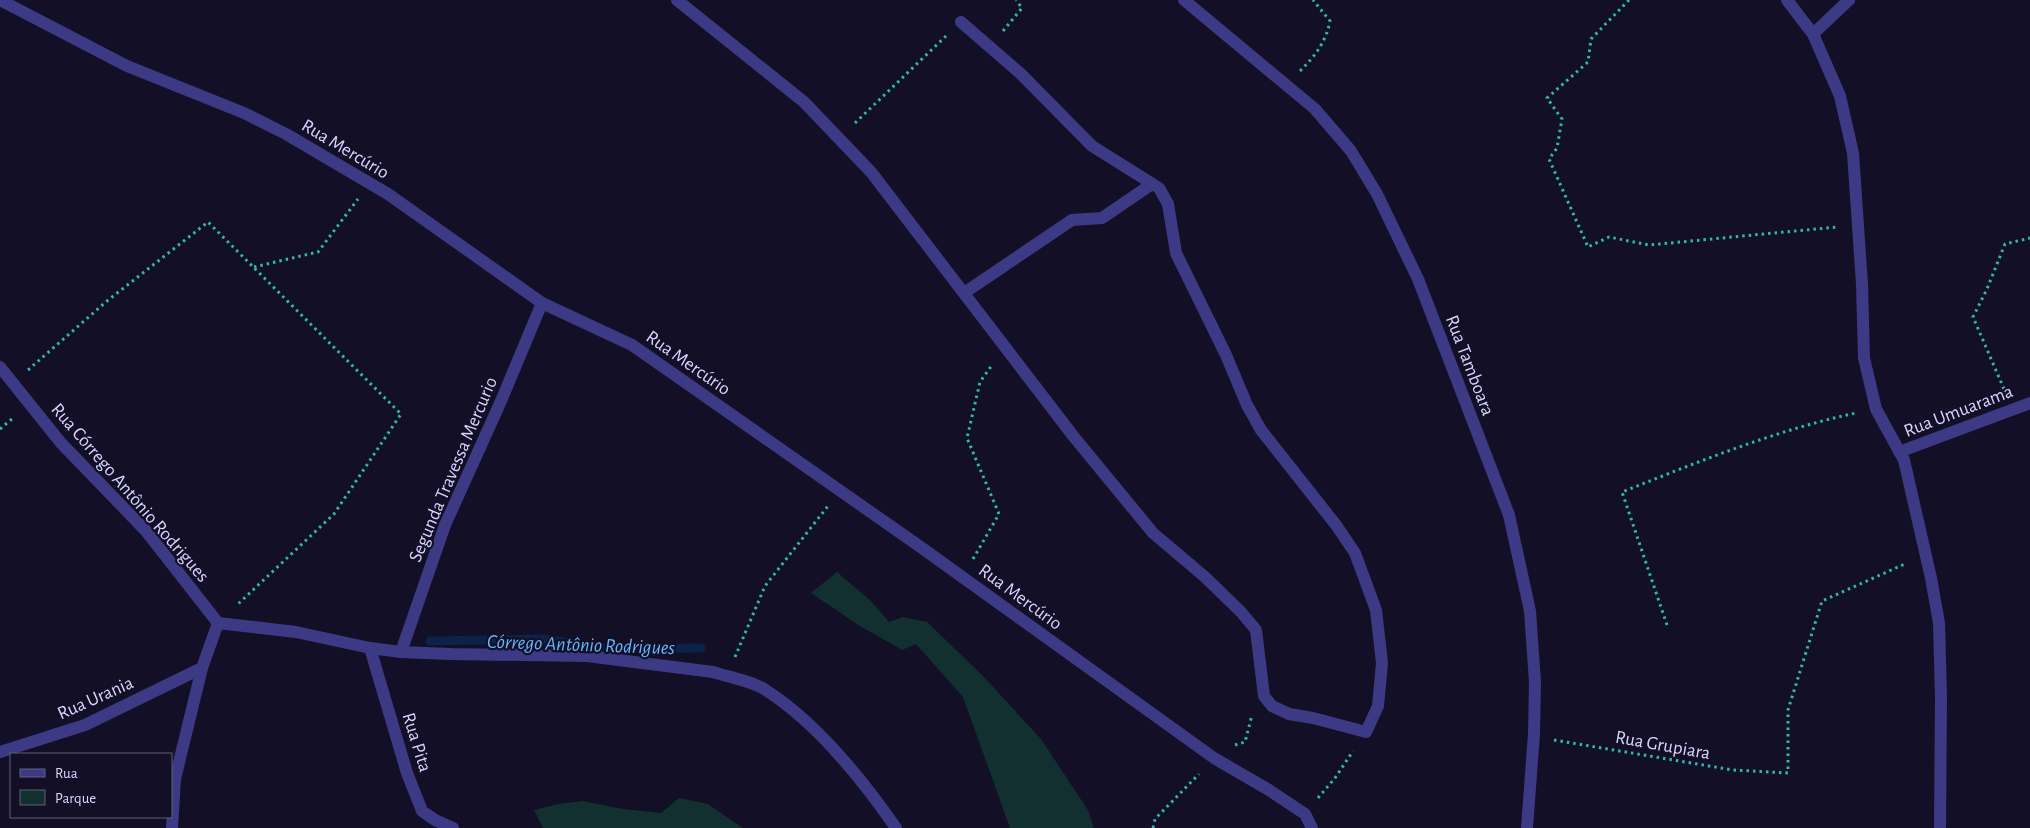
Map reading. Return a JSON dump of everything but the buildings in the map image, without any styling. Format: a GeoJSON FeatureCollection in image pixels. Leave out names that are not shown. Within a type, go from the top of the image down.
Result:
{"type":"FeatureCollection","features":[{"type":"Feature","properties":{"kind":"street","name":"Rua Mercúrio"},"geometry":{"type":"LineString","coordinates":[[0,0],[127,66],[244,113],[286,134],[388,194],[542,303],[632,345],[1211,755],[1305,814],[1312,828]]}},
{"type":"Feature","properties":{"kind":"street"},"geometry":{"type":"LineString","coordinates":[[677,0],[804,102],[871,172],[1080,445],[1153,533],[1205,577],[1241,612],[1256,630],[1264,696],[1272,706],[1289,714],[1313,718],[1366,732],[1378,706],[1382,663],[1376,610],[1355,553],[1336,525],[1262,430],[1246,405],[1226,354],[1176,253],[1168,204],[1159,188],[1092,146],[1021,74],[961,22]]}},
{"type":"Feature","properties":{"kind":"street","name":"Rua Tamboara"},"geometry":{"type":"LineString","coordinates":[[1184,0],[1315,109],[1351,151],[1377,194],[1418,279],[1510,515],[1530,611],[1535,682],[1534,738],[1528,828]]}},
{"type":"Feature","properties":{"kind":"street"},"geometry":{"type":"LineString","coordinates":[[1787,0],[1813,34],[1840,96],[1853,153],[1864,358],[1876,409],[1904,460],[1925,555],[1932,578],[1939,623],[1941,697],[1940,828]]}},
{"type":"Feature","properties":{"kind":"street"},"geometry":{"type":"LineString","coordinates":[[1813,34],[1849,0]]}},
{"type":"Feature","properties":{"kind":"street"},"geometry":{"type":"LineString","coordinates":[[964,293],[1072,220],[1102,218],[1152,184]]}},
{"type":"Feature","properties":{"kind":"street","name":"Segunda Travessa Mercurio"},"geometry":{"type":"LineString","coordinates":[[401,652],[445,525],[501,402],[542,303]]}},
{"type":"Feature","properties":{"kind":"street","name":"Rua Córrego Antônio Rodrigues"},"geometry":{"type":"LineString","coordinates":[[0,367],[61,443],[146,531],[218,623]]}},
{"type":"Feature","properties":{"kind":"street","name":"Rua Umuarama"},"geometry":{"type":"LineString","coordinates":[[1900,452],[2030,403]]}},
{"type":"Feature","properties":{"kind":"street"},"geometry":{"type":"LineString","coordinates":[[172,828],[175,779],[202,668],[218,623],[296,632],[370,648],[401,652],[587,656],[713,672],[727,676],[763,688],[812,726],[861,783],[896,828]]}},
{"type":"Feature","properties":{"kind":"street","name":"Rua Pita"},"geometry":{"type":"LineString","coordinates":[[370,648],[407,773],[422,811],[435,820],[453,828]]}},
{"type":"Feature","properties":{"kind":"street","name":"Rua Urania"},"geometry":{"type":"LineString","coordinates":[[0,752],[85,725],[202,668]]}},
{"type":"Feature","properties":{"kind":"path"},"geometry":{"type":"LineString","coordinates":[[990,47],[1022,8],[1016,0]]}},
{"type":"Feature","properties":{"kind":"path"},"geometry":{"type":"LineString","coordinates":[[1286,85],[1316,55],[1327,36],[1330,21],[1313,0]]}},
{"type":"Feature","properties":{"kind":"path"},"geometry":{"type":"LineString","coordinates":[[1629,0],[1591,38],[1588,62],[1547,98],[1562,119],[1557,148],[1549,159],[1588,247],[1609,237],[1649,245],[1858,225]]}},
{"type":"Feature","properties":{"kind":"path"},"geometry":{"type":"LineString","coordinates":[[839,138],[961,22]]}},
{"type":"Feature","properties":{"kind":"path"},"geometry":{"type":"LineString","coordinates":[[254,268],[318,252],[369,184]]}},
{"type":"Feature","properties":{"kind":"path"},"geometry":{"type":"LineString","coordinates":[[13,383],[107,301],[208,222],[402,414],[334,514],[218,623]]}},
{"type":"Feature","properties":{"kind":"path"},"geometry":{"type":"LineString","coordinates":[[2013,408],[1974,317],[2005,244],[2030,238]]}},
{"type":"Feature","properties":{"kind":"path"},"geometry":{"type":"LineString","coordinates":[[962,577],[999,514],[967,438],[980,382],[1004,345]]}},
{"type":"Feature","properties":{"kind":"path"},"geometry":{"type":"LineString","coordinates":[[1667,625],[1622,492],[1702,461],[1817,422],[1876,409]]}},
{"type":"Feature","properties":{"kind":"path"},"geometry":{"type":"LineString","coordinates":[[727,676],[765,586],[840,491]]}},
{"type":"Feature","properties":{"kind":"path","name":"Rua Grupiara"},"geometry":{"type":"LineString","coordinates":[[1534,738],[1733,770],[1788,773],[1788,710],[1822,600],[1925,555]]}},
{"type":"Feature","properties":{"kind":"path"},"geometry":{"type":"LineString","coordinates":[[1153,828],[1155,819],[1211,755],[1245,742],[1262,680]]}},
{"type":"Feature","properties":{"kind":"path"},"geometry":{"type":"LineString","coordinates":[[1305,814],[1335,778],[1366,732]]}},
{"type":"Feature","properties":{"kind":"green space"},"geometry":{"type":"Polygon","coordinates":[[[837,572],[871,601],[889,622],[903,617],[927,622],[982,675],[1041,739],[1088,810],[1094,828],[1010,828],[963,697],[916,644],[902,650],[860,626],[811,593],[837,572]]]}},
{"type":"Feature","properties":{"kind":"green space"},"geometry":{"type":"Polygon","coordinates":[[[679,798],[708,804],[743,828],[543,828],[534,810],[558,804],[583,801],[623,809],[661,813],[679,798]]]}},
{"type":"Feature","properties":{"kind":"waterway","name":"Córrego Antônio Rodrigues"},"geometry":{"type":"LineString","coordinates":[[430,641],[544,639],[611,649],[701,648]]}}]}
